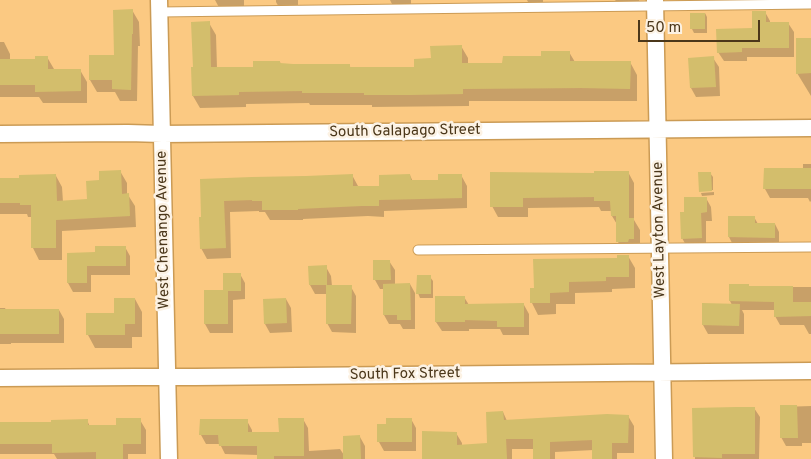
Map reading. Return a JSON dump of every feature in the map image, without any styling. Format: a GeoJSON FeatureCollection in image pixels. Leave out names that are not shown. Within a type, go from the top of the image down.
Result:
{"type":"FeatureCollection","features":[{"type":"Feature","properties":{"kind":"street","name":"West Layton Avenue"},"geometry":{"type":"LineString","coordinates":[[655,2],[664,459]]}},
{"type":"Feature","properties":{"kind":"street","name":"West Chenango Avenue"},"geometry":{"type":"LineString","coordinates":[[159,6],[169,459]]}},
{"type":"Feature","properties":{"kind":"street","name":"South Galapago Street"},"geometry":{"type":"LineString","coordinates":[[0,134],[811,128]]}},
{"type":"Feature","properties":{"kind":"street","name":"South Fox Street"},"geometry":{"type":"LineString","coordinates":[[0,378],[811,371]]}},
{"type":"Feature","properties":{"kind":"lane"},"geometry":{"type":"LineString","coordinates":[[159,6],[655,2],[811,4]]}},
{"type":"Feature","properties":{"kind":"lane"},"geometry":{"type":"LineString","coordinates":[[418,250],[811,247]]}},
{"type":"Feature","properties":{"kind":"building"},"geometry":{"type":"Polygon","coordinates":[[[133,9],[131,90],[112,89],[112,80],[89,80],[89,55],[114,55],[113,10],[133,9]]]}},
{"type":"Feature","properties":{"kind":"building"},"geometry":{"type":"Polygon","coordinates":[[[752,11],[766,11],[766,22],[789,22],[789,48],[742,48],[742,52],[717,53],[716,29],[752,28],[752,11]]]}},
{"type":"Feature","properties":{"kind":"building"},"geometry":{"type":"Polygon","coordinates":[[[690,13],[705,13],[705,29],[690,29],[690,13]]]}},
{"type":"Feature","properties":{"kind":"building"},"geometry":{"type":"Polygon","coordinates":[[[210,21],[211,67],[253,67],[253,61],[280,61],[280,63],[293,64],[350,64],[350,67],[414,67],[414,59],[431,58],[430,46],[462,45],[462,63],[502,63],[503,56],[541,56],[541,51],[570,51],[570,61],[631,61],[630,89],[463,89],[463,94],[410,95],[302,93],[302,91],[239,92],[239,95],[192,96],[191,22],[210,21]]]}},
{"type":"Feature","properties":{"kind":"building"},"geometry":{"type":"Polygon","coordinates":[[[796,38],[811,38],[811,73],[796,74],[796,38]]]}},
{"type":"Feature","properties":{"kind":"building"},"geometry":{"type":"Polygon","coordinates":[[[35,56],[48,56],[48,69],[81,69],[81,91],[35,92],[35,85],[0,85],[0,59],[35,59],[35,56]]]}},
{"type":"Feature","properties":{"kind":"building"},"geometry":{"type":"Polygon","coordinates":[[[714,56],[716,87],[690,88],[688,58],[714,56]]]}},
{"type":"Feature","properties":{"kind":"building"},"geometry":{"type":"Polygon","coordinates":[[[764,168],[811,168],[811,189],[763,189],[764,168]]]}},
{"type":"Feature","properties":{"kind":"building"},"geometry":{"type":"Polygon","coordinates":[[[121,170],[122,194],[129,193],[130,216],[56,220],[56,248],[31,248],[31,205],[0,203],[0,178],[19,178],[19,175],[56,174],[57,201],[87,199],[86,181],[99,180],[99,171],[121,170]]]}},
{"type":"Feature","properties":{"kind":"building"},"geometry":{"type":"Polygon","coordinates":[[[594,171],[629,171],[629,218],[634,218],[634,239],[629,239],[628,242],[616,242],[616,216],[611,216],[610,201],[594,201],[594,197],[523,198],[523,207],[490,207],[490,172],[594,173],[594,171]]]}},
{"type":"Feature","properties":{"kind":"building"},"geometry":{"type":"Polygon","coordinates":[[[698,172],[711,172],[712,191],[699,192],[698,172]]]}},
{"type":"Feature","properties":{"kind":"building"},"geometry":{"type":"Polygon","coordinates":[[[353,174],[353,186],[379,186],[379,175],[410,174],[411,180],[438,180],[438,174],[462,174],[462,198],[379,200],[379,206],[298,210],[262,210],[262,201],[224,201],[226,248],[200,249],[200,179],[353,174]]]}},
{"type":"Feature","properties":{"kind":"building"},"geometry":{"type":"Polygon","coordinates":[[[684,197],[707,197],[707,212],[701,213],[702,238],[681,239],[680,212],[684,212],[684,197]]]}},
{"type":"Feature","properties":{"kind":"building"},"geometry":{"type":"Polygon","coordinates":[[[728,216],[755,216],[755,223],[775,223],[775,238],[728,237],[728,216]]]}},
{"type":"Feature","properties":{"kind":"building"},"geometry":{"type":"Polygon","coordinates":[[[95,246],[126,246],[126,266],[87,266],[87,283],[67,283],[67,253],[95,252],[95,246]]]}},
{"type":"Feature","properties":{"kind":"building"},"geometry":{"type":"Polygon","coordinates":[[[617,255],[629,255],[629,277],[606,277],[606,281],[569,282],[569,292],[550,293],[550,303],[530,303],[530,288],[534,288],[533,259],[617,258],[617,255]]]}},
{"type":"Feature","properties":{"kind":"building"},"geometry":{"type":"Polygon","coordinates":[[[373,260],[390,260],[391,280],[373,280],[373,260]]]}},
{"type":"Feature","properties":{"kind":"building"},"geometry":{"type":"Polygon","coordinates":[[[327,265],[327,285],[309,285],[308,266],[327,265]]]}},
{"type":"Feature","properties":{"kind":"building"},"geometry":{"type":"Polygon","coordinates":[[[223,273],[241,273],[241,291],[228,291],[228,324],[204,324],[204,290],[223,290],[223,273]]]}},
{"type":"Feature","properties":{"kind":"building"},"geometry":{"type":"Polygon","coordinates":[[[417,275],[431,275],[431,294],[416,294],[417,275]]]}},
{"type":"Feature","properties":{"kind":"building"},"geometry":{"type":"Polygon","coordinates":[[[410,283],[411,320],[397,320],[397,315],[383,315],[383,284],[410,283]]]}},
{"type":"Feature","properties":{"kind":"building"},"geometry":{"type":"Polygon","coordinates":[[[729,284],[793,286],[793,302],[811,302],[811,316],[774,317],[774,302],[729,301],[729,284]]]}},
{"type":"Feature","properties":{"kind":"building"},"geometry":{"type":"Polygon","coordinates":[[[326,285],[352,285],[351,324],[326,324],[326,285]]]}},
{"type":"Feature","properties":{"kind":"building"},"geometry":{"type":"Polygon","coordinates":[[[435,296],[465,296],[465,304],[524,303],[524,327],[497,327],[497,321],[465,320],[465,322],[435,322],[435,296]]]}},
{"type":"Feature","properties":{"kind":"building"},"geometry":{"type":"Polygon","coordinates":[[[114,298],[135,298],[135,324],[125,324],[125,335],[86,335],[86,313],[114,313],[114,298]]]}},
{"type":"Feature","properties":{"kind":"building"},"geometry":{"type":"Polygon","coordinates":[[[286,298],[287,323],[264,324],[263,299],[286,298]]]}},
{"type":"Feature","properties":{"kind":"building"},"geometry":{"type":"Polygon","coordinates":[[[702,303],[740,304],[739,326],[702,325],[702,303]]]}},
{"type":"Feature","properties":{"kind":"building"},"geometry":{"type":"Polygon","coordinates":[[[0,309],[59,309],[59,334],[0,334],[0,309]]]}},
{"type":"Feature","properties":{"kind":"building"},"geometry":{"type":"Polygon","coordinates":[[[780,405],[797,405],[798,438],[780,438],[780,405]]]}},
{"type":"Feature","properties":{"kind":"building"},"geometry":{"type":"Polygon","coordinates":[[[755,407],[755,454],[722,454],[722,458],[693,457],[692,408],[755,407]]]}},
{"type":"Feature","properties":{"kind":"building"},"geometry":{"type":"Polygon","coordinates":[[[503,411],[504,420],[607,414],[629,415],[628,443],[612,443],[612,459],[592,459],[592,440],[550,442],[550,459],[533,459],[533,439],[506,439],[507,459],[422,459],[422,431],[457,432],[457,445],[487,443],[486,412],[503,411]]]}},
{"type":"Feature","properties":{"kind":"building"},"geometry":{"type":"Polygon","coordinates":[[[116,418],[141,418],[141,444],[123,444],[123,459],[96,459],[96,452],[52,453],[52,444],[0,444],[0,422],[51,422],[51,420],[88,419],[88,425],[116,425],[116,418]]]}},
{"type":"Feature","properties":{"kind":"building"},"geometry":{"type":"Polygon","coordinates":[[[278,418],[304,418],[304,456],[274,456],[274,459],[257,459],[257,446],[219,446],[218,435],[199,435],[200,419],[248,419],[248,432],[279,432],[278,418]]]}},
{"type":"Feature","properties":{"kind":"building"},"geometry":{"type":"Polygon","coordinates":[[[386,418],[412,418],[412,442],[377,442],[377,424],[386,424],[386,418]]]}},
{"type":"Feature","properties":{"kind":"building"},"geometry":{"type":"Polygon","coordinates":[[[360,435],[361,459],[343,459],[343,436],[360,435]]]}}]}
